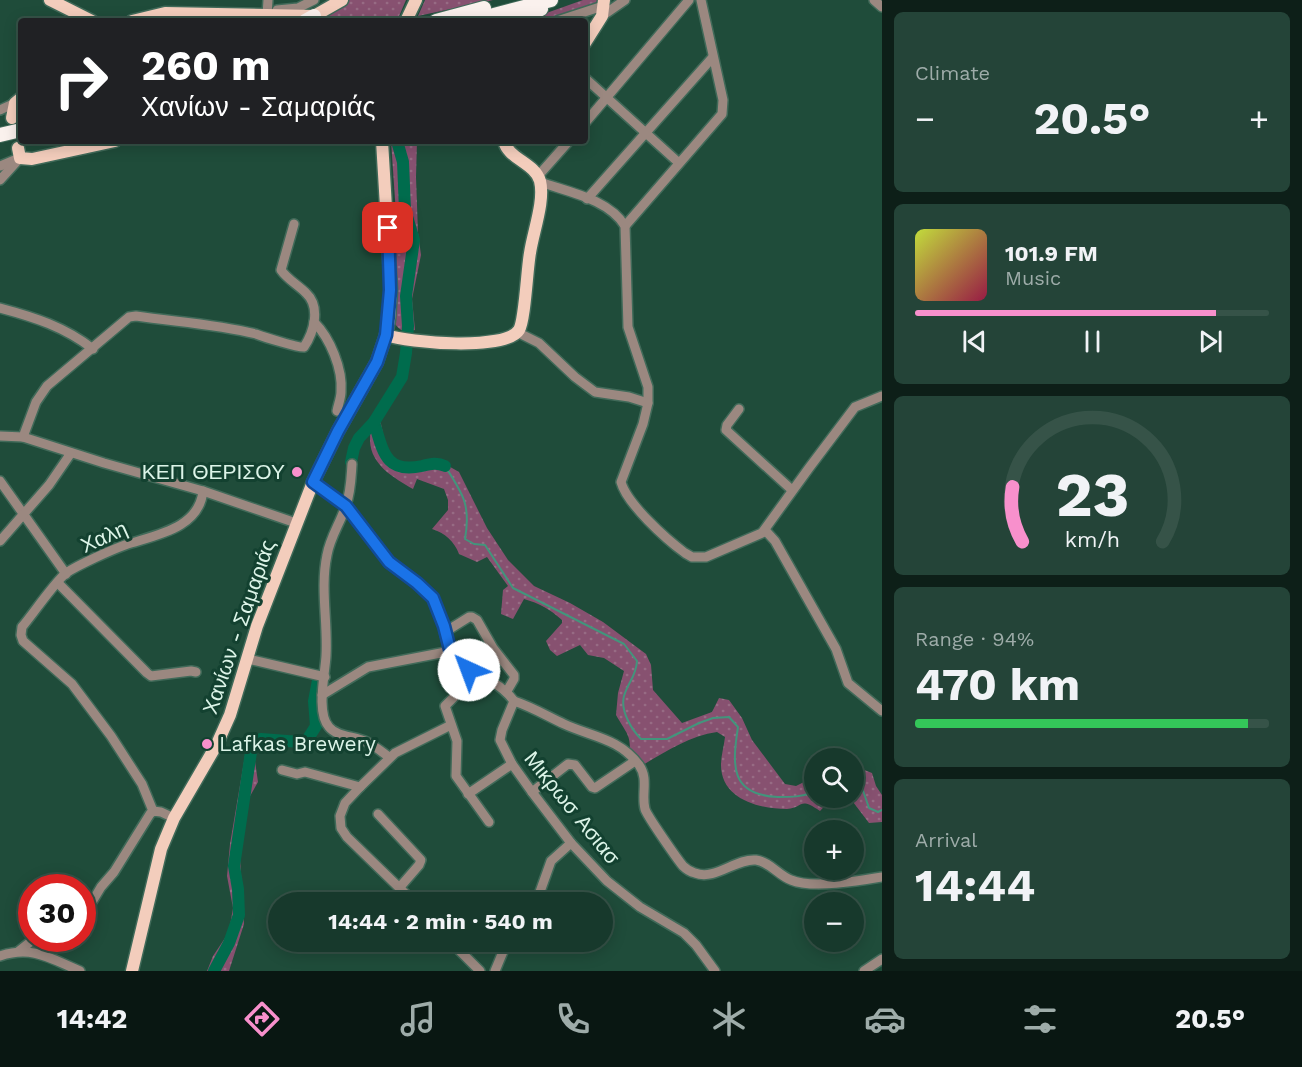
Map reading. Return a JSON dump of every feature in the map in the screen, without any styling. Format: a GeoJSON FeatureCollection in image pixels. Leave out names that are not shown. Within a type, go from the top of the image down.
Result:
{"type":"FeatureCollection","features":[{"type":"Feature","properties":{"kind":"highway"},"geometry":{"type":"LineString","coordinates":[[447,18],[515,0]]}},
{"type":"Feature","properties":{"kind":"highway"},"geometry":{"type":"LineString","coordinates":[[482,18],[551,0]]}},
{"type":"Feature","properties":{"kind":"highway"},"geometry":{"type":"LineString","coordinates":[[522,18],[560,0]]}},
{"type":"Feature","properties":{"kind":"highway"},"geometry":{"type":"LineString","coordinates":[[0,135],[18,131]]}},
{"type":"Feature","properties":{"kind":"highway"},"geometry":{"type":"LineString","coordinates":[[0,144],[20,148]]}},
{"type":"Feature","properties":{"kind":"main road"},"geometry":{"type":"LineString","coordinates":[[50,0],[85,18]]}},
{"type":"Feature","properties":{"kind":"main road"},"geometry":{"type":"LineString","coordinates":[[311,18],[342,0]]}},
{"type":"Feature","properties":{"kind":"main road"},"geometry":{"type":"LineString","coordinates":[[407,18],[416,0]]}},
{"type":"Feature","properties":{"kind":"main road"},"geometry":{"type":"LineString","coordinates":[[588,39],[595,30],[603,8]]}},
{"type":"Feature","properties":{"kind":"main road"},"geometry":{"type":"LineString","coordinates":[[144,18],[165,13],[268,13],[302,18]]}},
{"type":"Feature","properties":{"kind":"main road"},"geometry":{"type":"LineString","coordinates":[[12,118],[18,100]]}},
{"type":"Feature","properties":{"kind":"main road"},"geometry":{"type":"LineString","coordinates":[[20,148],[32,159],[101,144]]}},
{"type":"Feature","properties":{"kind":"main road","name":"Χανίων - Σαμαριάς"},"geometry":{"type":"LineString","coordinates":[[132,971],[161,849],[174,818],[217,744],[230,715],[257,626],[296,523],[338,431],[377,362],[386,335],[390,290],[382,144]]}},
{"type":"Feature","properties":{"kind":"main road"},"geometry":{"type":"LineString","coordinates":[[386,335],[399,339],[428,342],[495,342],[514,336],[517,332],[522,322],[526,275],[538,212],[539,179],[504,144]]}},
{"type":"Feature","properties":{"kind":"street"},"geometry":{"type":"LineString","coordinates":[[268,0],[268,13],[298,8],[314,0]]}},
{"type":"Feature","properties":{"kind":"street"},"geometry":{"type":"LineString","coordinates":[[568,18],[625,0]]}},
{"type":"Feature","properties":{"kind":"street"},"geometry":{"type":"LineString","coordinates":[[588,120],[689,0]]}},
{"type":"Feature","properties":{"kind":"street"},"geometry":{"type":"LineString","coordinates":[[625,226],[722,112],[723,100],[701,0]]}},
{"type":"Feature","properties":{"kind":"street"},"geometry":{"type":"LineString","coordinates":[[874,0],[882,7]]}},
{"type":"Feature","properties":{"kind":"street"},"geometry":{"type":"LineString","coordinates":[[587,199],[713,57]]}},
{"type":"Feature","properties":{"kind":"street"},"geometry":{"type":"LineString","coordinates":[[588,81],[679,163]]}},
{"type":"Feature","properties":{"kind":"street"},"geometry":{"type":"LineString","coordinates":[[0,110],[18,100]]}},
{"type":"Feature","properties":{"kind":"street"},"geometry":{"type":"LineString","coordinates":[[567,144],[539,179],[605,207],[620,217],[625,226],[628,327],[648,387],[648,403],[643,424],[621,482],[626,494],[649,522],[685,553],[700,558],[758,536],[765,530],[792,490],[855,407],[882,396]]}},
{"type":"Feature","properties":{"kind":"street"},"geometry":{"type":"LineString","coordinates":[[0,166],[20,148]]}},
{"type":"Feature","properties":{"kind":"street"},"geometry":{"type":"LineString","coordinates":[[0,180],[20,148]]}},
{"type":"Feature","properties":{"kind":"street"},"geometry":{"type":"LineString","coordinates":[[23,437],[36,402],[47,386],[129,317],[224,326],[287,342],[301,348],[307,342],[314,322],[312,300],[281,270],[294,224]]}},
{"type":"Feature","properties":{"kind":"street"},"geometry":{"type":"LineString","coordinates":[[0,308],[51,323],[76,335],[93,348]]}},
{"type":"Feature","properties":{"kind":"street"},"geometry":{"type":"LineString","coordinates":[[314,322],[331,345],[338,370],[341,392],[337,411]]}},
{"type":"Feature","properties":{"kind":"street"},"geometry":{"type":"LineString","coordinates":[[517,332],[539,342],[575,377],[595,392],[648,403]]}},
{"type":"Feature","properties":{"kind":"street"},"geometry":{"type":"LineString","coordinates":[[739,409],[726,430],[792,490]]}},
{"type":"Feature","properties":{"kind":"street"},"geometry":{"type":"LineString","coordinates":[[0,436],[23,437],[203,490],[296,523]]}},
{"type":"Feature","properties":{"kind":"street"},"geometry":{"type":"LineString","coordinates":[[0,541],[49,485],[71,453]]}},
{"type":"Feature","properties":{"kind":"street"},"geometry":{"type":"LineString","coordinates":[[352,464],[346,506],[333,532],[324,577],[327,630],[322,695],[323,714],[329,728],[367,742],[389,757]]}},
{"type":"Feature","properties":{"kind":"street"},"geometry":{"type":"LineString","coordinates":[[0,481],[66,574]]}},
{"type":"Feature","properties":{"kind":"street"},"geometry":{"type":"LineString","coordinates":[[313,482],[346,506],[389,562],[417,583],[437,604],[459,689],[445,706],[457,741],[455,773],[489,822]]}},
{"type":"Feature","properties":{"kind":"street","name":"Χαλη"},"geometry":{"type":"LineString","coordinates":[[153,811],[142,784],[111,736],[72,684],[23,641],[22,627],[66,574],[123,546],[174,529],[195,512],[202,501],[203,490]]}},
{"type":"Feature","properties":{"kind":"street"},"geometry":{"type":"LineString","coordinates":[[765,530],[775,541],[821,621],[836,650],[848,683],[882,711]]}},
{"type":"Feature","properties":{"kind":"street"},"geometry":{"type":"LineString","coordinates":[[58,583],[151,676],[196,672]]}},
{"type":"Feature","properties":{"kind":"street"},"geometry":{"type":"LineString","coordinates":[[445,632],[469,617],[477,620],[493,648],[514,675],[507,691]]}},
{"type":"Feature","properties":{"kind":"street"},"geometry":{"type":"LineString","coordinates":[[322,695],[368,668],[451,651]]}},
{"type":"Feature","properties":{"kind":"street"},"geometry":{"type":"LineString","coordinates":[[248,659],[325,677]]}},
{"type":"Feature","properties":{"kind":"street"},"geometry":{"type":"LineString","coordinates":[[454,665],[484,676],[507,691],[514,701],[578,729],[606,738],[635,761],[644,776],[644,804],[648,816],[682,865],[696,874],[702,875],[745,860],[755,860],[764,862],[784,876],[799,882],[845,883],[882,877]]}},
{"type":"Feature","properties":{"kind":"street","name":"Μικρωσ Ασιασ"},"geometry":{"type":"LineString","coordinates":[[514,701],[500,740],[512,764],[532,792],[571,843],[621,893],[689,937],[715,971]]}},
{"type":"Feature","properties":{"kind":"street"},"geometry":{"type":"LineString","coordinates":[[405,892],[366,856],[341,828],[341,811],[389,757],[451,725]]}},
{"type":"Feature","properties":{"kind":"street"},"geometry":{"type":"LineString","coordinates":[[532,792],[568,764],[575,765],[591,787],[595,788],[635,761]]}},
{"type":"Feature","properties":{"kind":"street"},"geometry":{"type":"LineString","coordinates":[[468,794],[512,764]]}},
{"type":"Feature","properties":{"kind":"street"},"geometry":{"type":"LineString","coordinates":[[282,771],[297,774],[305,772],[360,788]]}},
{"type":"Feature","properties":{"kind":"street"},"geometry":{"type":"LineString","coordinates":[[96,895],[127,853],[144,822],[153,811],[174,818]]}},
{"type":"Feature","properties":{"kind":"street"},"geometry":{"type":"LineString","coordinates":[[378,814],[421,860],[400,887]]}},
{"type":"Feature","properties":{"kind":"street"},"geometry":{"type":"LineString","coordinates":[[540,892],[551,861],[571,843]]}},
{"type":"Feature","properties":{"kind":"street"},"geometry":{"type":"LineString","coordinates":[[0,956],[18,951]]}},
{"type":"Feature","properties":{"kind":"street"},"geometry":{"type":"LineString","coordinates":[[29,952],[80,971]]}},
{"type":"Feature","properties":{"kind":"street"},"geometry":{"type":"LineString","coordinates":[[462,952],[480,971]]}},
{"type":"Feature","properties":{"kind":"street"},"geometry":{"type":"LineString","coordinates":[[495,971],[503,952]]}},
{"type":"Feature","properties":{"kind":"street"},"geometry":{"type":"LineString","coordinates":[[864,971],[882,960]]}},
{"type":"Feature","properties":{"kind":"shaded area"},"geometry":{"type":"Polygon","coordinates":[[[349,0],[406,0],[398,18],[315,18],[349,0]]]}},
{"type":"Feature","properties":{"kind":"shaded area"},"geometry":{"type":"Polygon","coordinates":[[[425,0],[493,0],[418,16],[425,0]]]}},
{"type":"Feature","properties":{"kind":"shaded area"},"geometry":{"type":"Polygon","coordinates":[[[583,0],[600,0],[598,5],[557,18],[532,18],[583,0]]]}},
{"type":"Feature","properties":{"kind":"shaded area"},"geometry":{"type":"Polygon","coordinates":[[[391,144],[417,144],[418,233],[421,255],[412,299],[415,330],[400,329],[393,321],[397,228],[391,144]]]}},
{"type":"Feature","properties":{"kind":"shaded area"},"geometry":{"type":"Polygon","coordinates":[[[377,412],[385,443],[395,460],[412,464],[438,460],[459,472],[487,528],[508,560],[534,586],[603,622],[646,654],[651,665],[653,690],[682,723],[712,712],[719,698],[729,700],[742,718],[752,740],[785,784],[796,786],[804,782],[804,804],[787,809],[776,809],[754,804],[734,794],[727,786],[721,765],[725,737],[717,732],[685,742],[636,769],[629,761],[628,736],[616,715],[618,693],[624,671],[604,658],[588,655],[580,645],[557,656],[550,650],[546,641],[562,623],[562,620],[540,605],[524,599],[513,619],[501,614],[503,590],[508,586],[487,557],[477,562],[459,554],[448,538],[432,529],[448,510],[448,500],[444,489],[417,479],[413,489],[385,470],[371,450],[369,422],[377,412]]]}},
{"type":"Feature","properties":{"kind":"shaded area"},"geometry":{"type":"Polygon","coordinates":[[[249,732],[257,736],[283,740],[280,744],[266,743],[257,749],[255,761],[258,782],[249,798],[240,857],[244,924],[229,971],[207,971],[213,956],[229,932],[233,908],[227,876],[230,844],[249,732]]]}},
{"type":"Feature","properties":{"kind":"shaded area"},"geometry":{"type":"Polygon","coordinates":[[[864,770],[872,773],[882,795],[882,822],[869,823],[858,808],[864,808],[864,770]]]}},
{"type":"Feature","properties":{"kind":"waterway"},"geometry":{"type":"LineString","coordinates":[[351,462],[359,438],[374,422],[402,377],[406,353],[408,326],[406,296],[414,240],[405,210],[403,162],[398,144]]}},
{"type":"Feature","properties":{"kind":"waterway"},"geometry":{"type":"LineString","coordinates":[[374,422],[383,451],[393,463],[400,467],[410,468],[434,464],[445,466]]}},
{"type":"Feature","properties":{"kind":"waterway"},"geometry":{"type":"LineString","coordinates":[[445,466],[464,500],[467,517],[465,539],[474,544],[485,545],[513,588],[624,644],[637,661],[623,702],[628,720],[641,739],[667,739],[713,718],[729,717],[738,727],[735,766],[743,784],[751,791],[762,795],[778,797],[804,795]]}},
{"type":"Feature","properties":{"kind":"waterway"},"geometry":{"type":"LineString","coordinates":[[214,971],[229,943],[239,915],[234,866],[251,752],[261,739],[300,742],[307,740],[316,726],[314,701],[318,680]]}},
{"type":"Feature","properties":{"kind":"waterway"},"geometry":{"type":"LineString","coordinates":[[864,793],[869,808],[878,812],[882,810]]}},
{"type":"Feature","properties":{"kind":"place","name":"ΚΕΠ ΘΕΡΙΣΟΥ"},"geometry":{"type":"Point","coordinates":[297,472]}},
{"type":"Feature","properties":{"kind":"place","name":"Lafkas Brewery"},"geometry":{"type":"Point","coordinates":[207,744]}},
{"type":"Feature","properties":{"kind":"route"},"geometry":{"type":"LineString","coordinates":[[388,228],[390,290],[386,335],[377,362],[338,431],[313,482],[346,506],[389,562],[433,598],[444,626],[454,665],[469,670]]}}]}
